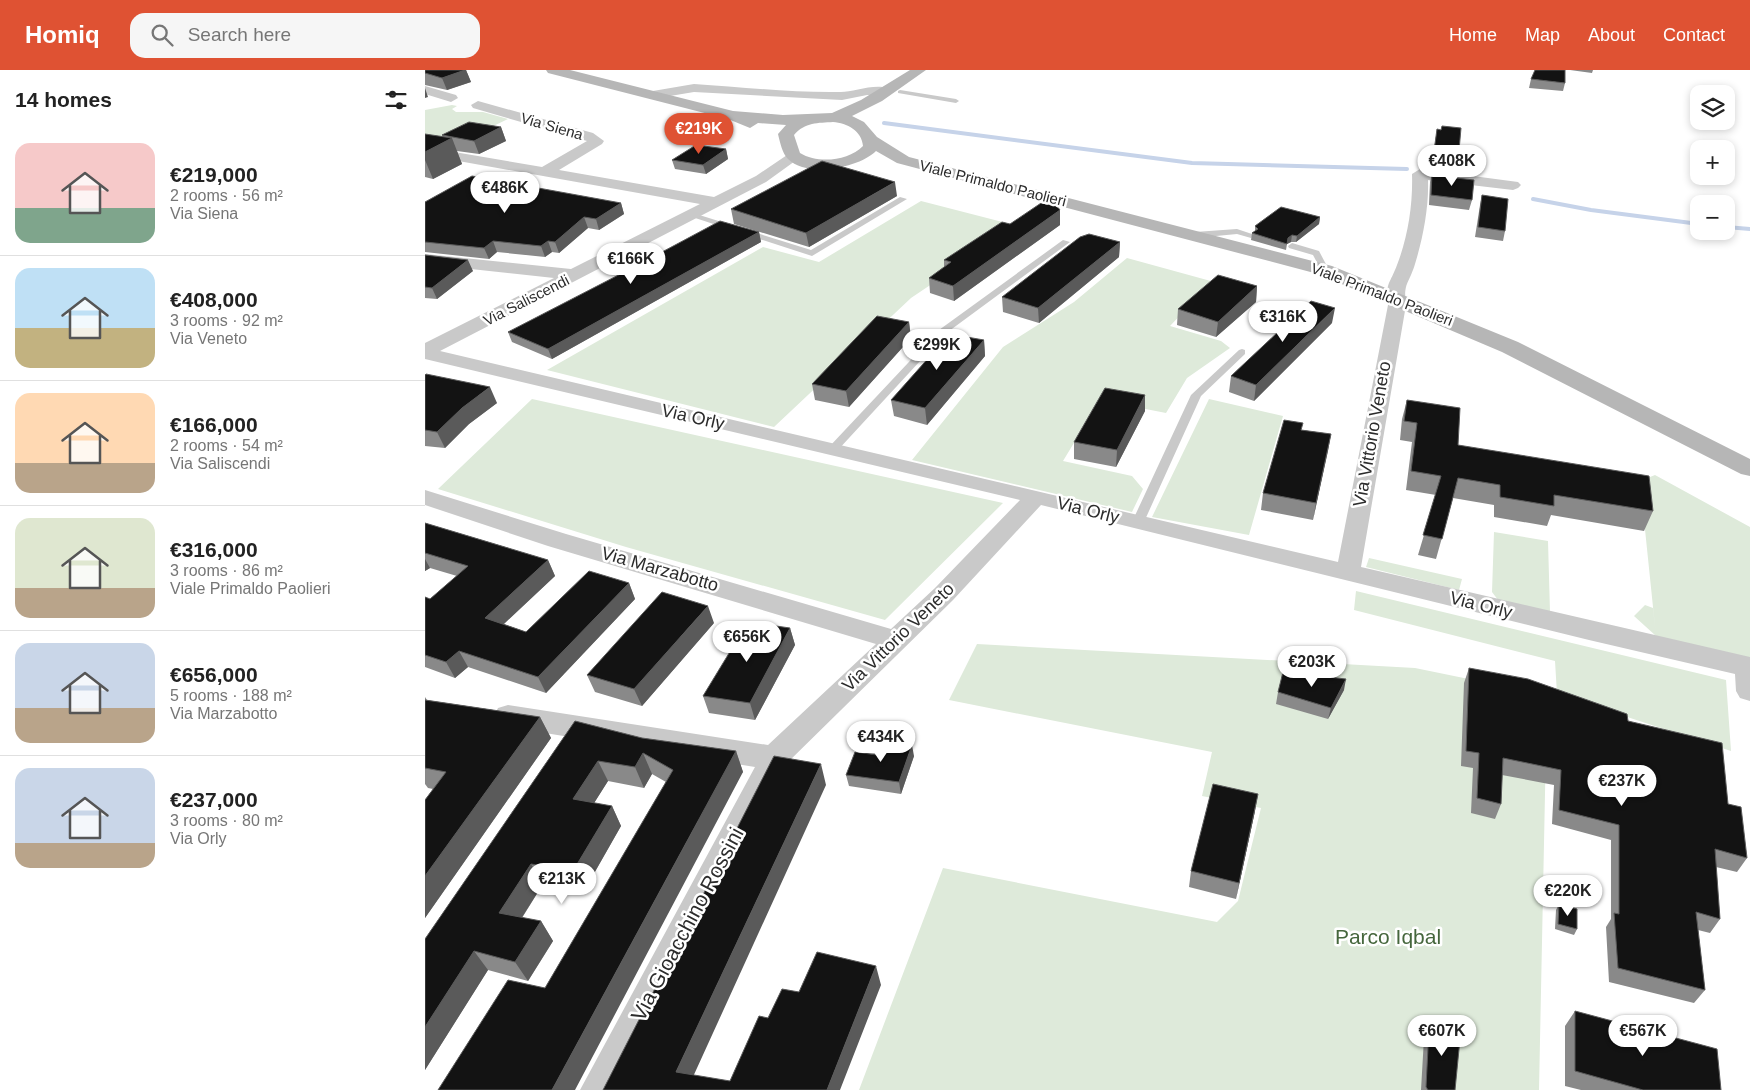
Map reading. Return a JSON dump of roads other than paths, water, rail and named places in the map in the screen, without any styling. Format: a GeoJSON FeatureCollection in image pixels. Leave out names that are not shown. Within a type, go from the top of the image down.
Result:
{"type":"FeatureCollection","features":[{"type":"Feature","properties":{"kind":"main road"},"geometry":{"type":"LineString","coordinates":[[553,70],[733,116],[765,120],[844,118],[861,124],[867,114],[919,70]]}},
{"type":"Feature","properties":{"kind":"main road"},"geometry":{"type":"LineString","coordinates":[[831,118],[855,111],[933,70]]}},
{"type":"Feature","properties":{"kind":"main road"},"geometry":{"type":"LineString","coordinates":[[733,116],[787,139]]}},
{"type":"Feature","properties":{"kind":"main road"},"geometry":{"type":"LineString","coordinates":[[795,156],[786,134],[789,130],[806,120]]}},
{"type":"Feature","properties":{"kind":"main road","name":"Viale Primaldo Paolieri"},"geometry":{"type":"LineString","coordinates":[[861,124],[870,140],[903,160]]}},
{"type":"Feature","properties":{"kind":"main road"},"geometry":{"type":"LineString","coordinates":[[850,161],[869,150],[870,140]]}},
{"type":"Feature","properties":{"kind":"main road","name":"Viale Primaldo Paolieri"},"geometry":{"type":"LineString","coordinates":[[795,156],[816,164],[903,160],[1325,270],[1395,296],[1511,347],[1750,470]]}},
{"type":"Feature","properties":{"kind":"street"},"geometry":{"type":"LineString","coordinates":[[652,95],[694,88],[842,96],[867,91],[893,92]]}},
{"type":"Feature","properties":{"kind":"street"},"geometry":{"type":"LineString","coordinates":[[425,90],[451,98]]}},
{"type":"Feature","properties":{"kind":"street","name":"Via Siena"},"geometry":{"type":"LineString","coordinates":[[478,105],[588,136],[597,141],[545,172]]}},
{"type":"Feature","properties":{"kind":"street"},"geometry":{"type":"LineString","coordinates":[[425,151],[715,202]]}},
{"type":"Feature","properties":{"kind":"street","name":"Via Saliscendi"},"geometry":{"type":"LineString","coordinates":[[425,352],[761,179],[795,156]]}},
{"type":"Feature","properties":{"kind":"street","name":"Via Saliscendi"},"geometry":{"type":"LineString","coordinates":[[761,179],[816,164]]}},
{"type":"Feature","properties":{"kind":"street","name":"Via Vittorio Veneto"},"geometry":{"type":"LineString","coordinates":[[1348,573],[1397,305],[1395,288],[1406,265],[1421,199],[1420,174],[1513,185]]}},
{"type":"Feature","properties":{"kind":"street"},"geometry":{"type":"LineString","coordinates":[[425,259],[574,276]]}},
{"type":"Feature","properties":{"kind":"street","name":"Via Orly"},"geometry":{"type":"LineString","coordinates":[[425,352],[1348,573],[1749,675]]}},
{"type":"Feature","properties":{"kind":"street","name":"Via Marzabotto"},"geometry":{"type":"LineString","coordinates":[[425,497],[557,540],[895,640]]}},
{"type":"Feature","properties":{"kind":"street","name":"Via Vittorio Veneto"},"geometry":{"type":"LineString","coordinates":[[774,758],[944,594],[1036,497]]}},
{"type":"Feature","properties":{"kind":"street"},"geometry":{"type":"LineString","coordinates":[[482,712],[774,758]]}},
{"type":"Feature","properties":{"kind":"street"},"geometry":{"type":"LineString","coordinates":[[561,752],[577,726]]}},
{"type":"Feature","properties":{"kind":"street","name":"Via Gioacchino Rossini"},"geometry":{"type":"LineString","coordinates":[[599,1090],[774,758]]}},
{"type":"Feature","properties":{"kind":"lane"},"geometry":{"type":"LineString","coordinates":[[893,92],[956,101]]}},
{"type":"Feature","properties":{"kind":"lane"},"geometry":{"type":"LineString","coordinates":[[690,215],[811,253],[903,199]]}},
{"type":"Feature","properties":{"kind":"lane"},"geometry":{"type":"LineString","coordinates":[[720,225],[729,220]]}},
{"type":"Feature","properties":{"kind":"lane"},"geometry":{"type":"LineString","coordinates":[[1195,236],[1237,231],[1251,235]]}},
{"type":"Feature","properties":{"kind":"lane"},"geometry":{"type":"LineString","coordinates":[[833,449],[942,332],[1066,242]]}},
{"type":"Feature","properties":{"kind":"lane"},"geometry":{"type":"LineString","coordinates":[[1292,246],[1316,253],[1325,270]]}},
{"type":"Feature","properties":{"kind":"lane"},"geometry":{"type":"LineString","coordinates":[[1138,522],[1196,395],[1241,352]]}},
{"type":"Feature","properties":{"kind":"waterway"},"geometry":{"type":"LineString","coordinates":[[884,123],[1192,163],[1407,169]]}},
{"type":"Feature","properties":{"kind":"waterway"},"geometry":{"type":"LineString","coordinates":[[1533,199],[1591,210],[1690,223]]}},
{"type":"Feature","properties":{"kind":"waterway"},"geometry":{"type":"LineString","coordinates":[[1735,228],[1750,229]]}},
{"type":"Feature","properties":{"kind":"park label","name":"Parco Iqbal"},"geometry":{"type":"Point","coordinates":[1388,936]}}]}
